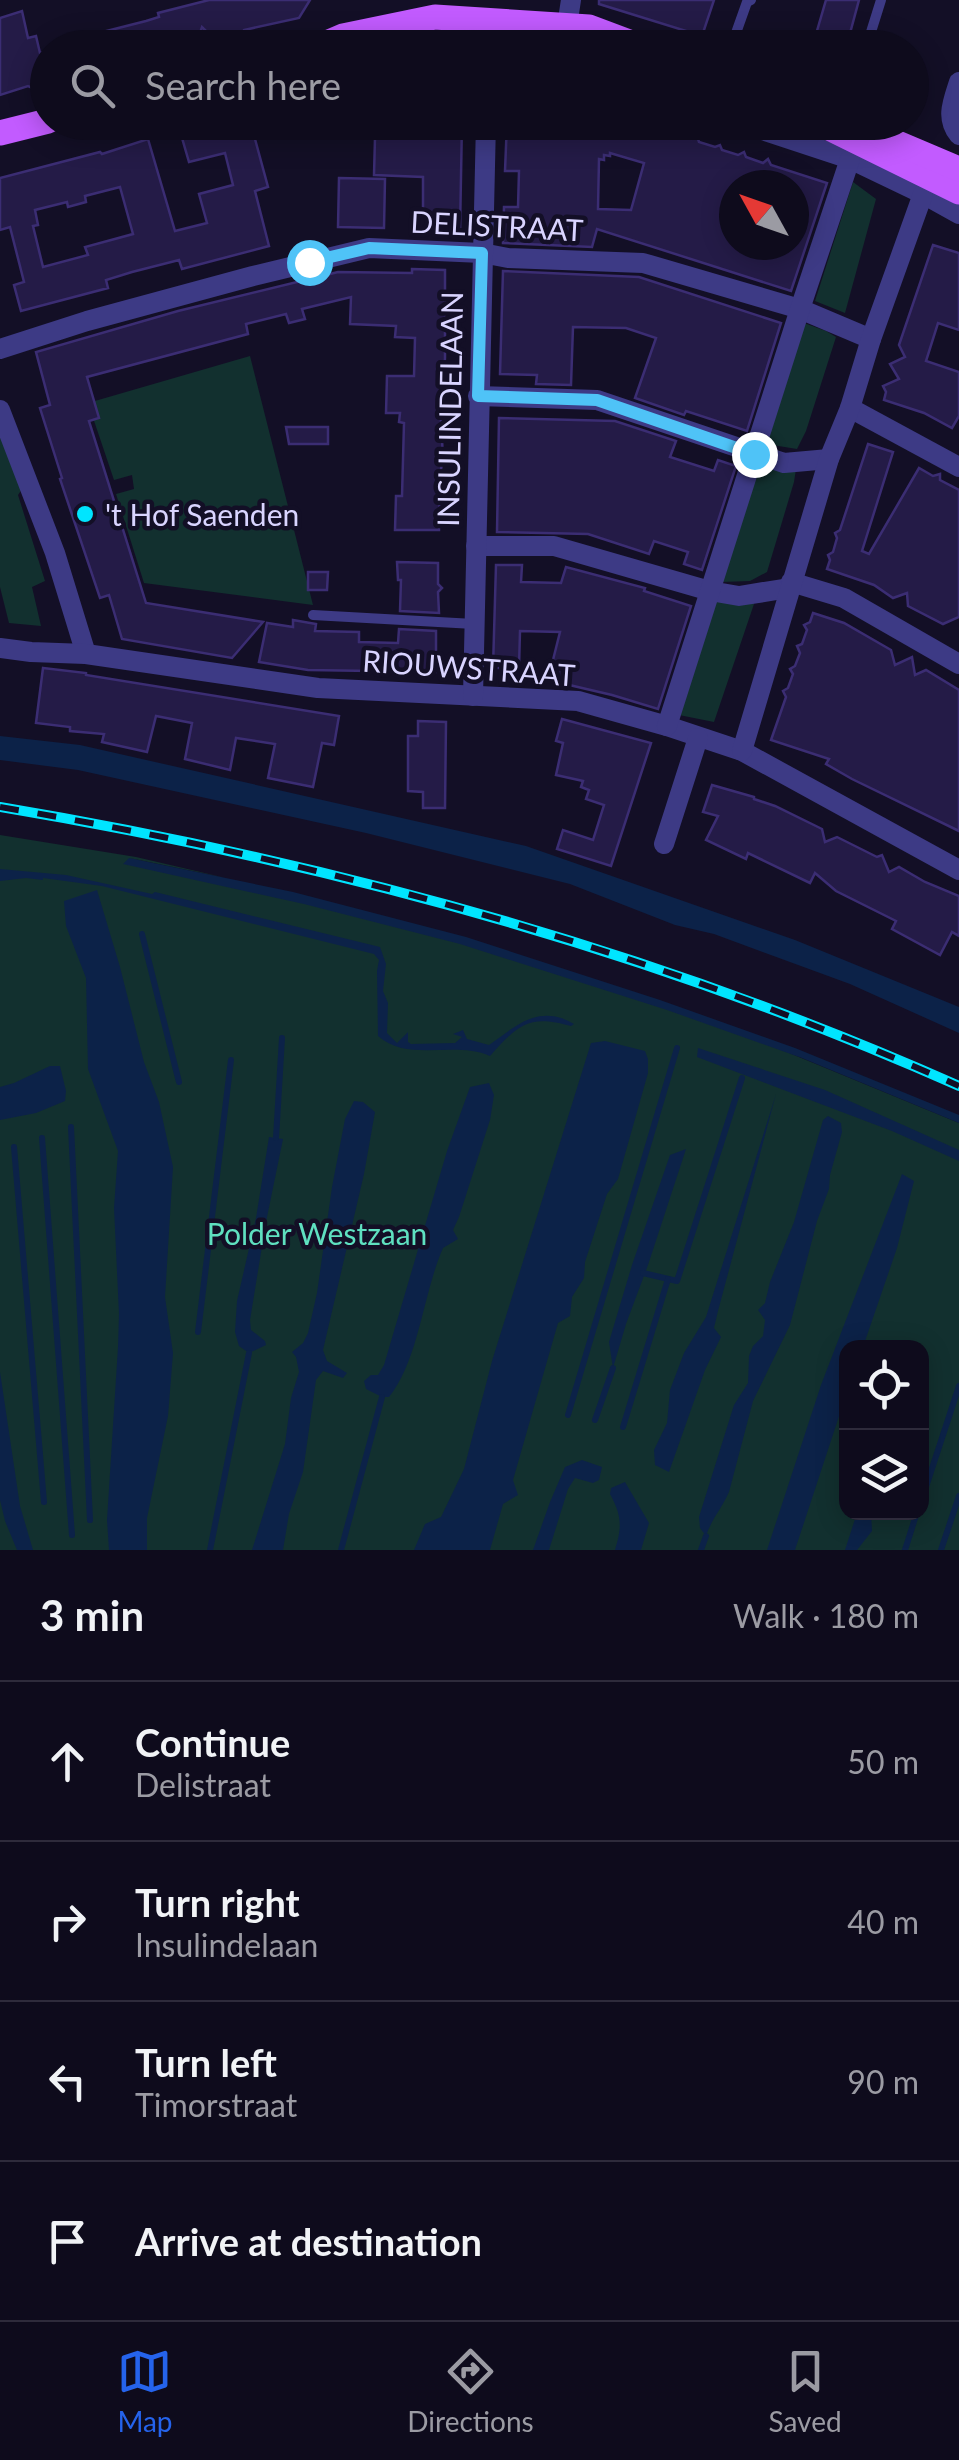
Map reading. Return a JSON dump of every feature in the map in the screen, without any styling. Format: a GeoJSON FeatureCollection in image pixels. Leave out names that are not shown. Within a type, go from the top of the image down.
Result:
{"type":"FeatureCollection","features":[{"type":"Feature","properties":{"kind":"main road"},"geometry":{"type":"LineString","coordinates":[[372,30],[435,17],[510,30]]}},
{"type":"Feature","properties":{"kind":"main road"},"geometry":{"type":"LineString","coordinates":[[0,133],[30,126]]}},
{"type":"Feature","properties":{"kind":"main road"},"geometry":{"type":"LineString","coordinates":[[853,140],[959,192]]}},
{"type":"Feature","properties":{"kind":"main road"},"geometry":{"type":"LineString","coordinates":[[906,140],[959,169]]}},
{"type":"Feature","properties":{"kind":"street"},"geometry":{"type":"LineString","coordinates":[[568,30],[570,0]]}},
{"type":"Feature","properties":{"kind":"street"},"geometry":{"type":"LineString","coordinates":[[959,82],[950,108],[952,126],[959,135]]}},
{"type":"Feature","properties":{"kind":"street","name":"INSULINDELAAN"},"geometry":{"type":"LineString","coordinates":[[473,696],[485,140]]}},
{"type":"Feature","properties":{"kind":"street"},"geometry":{"type":"LineString","coordinates":[[791,140],[850,160],[959,214]]}},
{"type":"Feature","properties":{"kind":"street"},"geometry":{"type":"LineString","coordinates":[[668,726],[850,160]]}},
{"type":"Feature","properties":{"kind":"street"},"geometry":{"type":"LineString","coordinates":[[742,751],[829,459],[923,194]]}},
{"type":"Feature","properties":{"kind":"street","name":"DELISTRAAT"},"geometry":{"type":"LineString","coordinates":[[0,349],[87,321],[369,248],[642,263],[800,309],[872,339]]}},
{"type":"Feature","properties":{"kind":"street"},"geometry":{"type":"LineString","coordinates":[[478,396],[597,400],[784,463],[829,459]]}},
{"type":"Feature","properties":{"kind":"street"},"geometry":{"type":"LineString","coordinates":[[850,408],[959,467]]}},
{"type":"Feature","properties":{"kind":"street"},"geometry":{"type":"LineString","coordinates":[[0,410],[54,553],[86,654]]}},
{"type":"Feature","properties":{"kind":"street"},"geometry":{"type":"LineString","coordinates":[[476,546],[554,546],[710,592],[738,596],[790,585],[844,598],[959,664]]}},
{"type":"Feature","properties":{"kind":"street","name":"RIOUWSTRAAT"},"geometry":{"type":"LineString","coordinates":[[0,648],[86,654],[318,688],[578,701],[742,751],[959,870]]}},
{"type":"Feature","properties":{"kind":"street"},"geometry":{"type":"LineString","coordinates":[[664,844],[698,738]]}},
{"type":"Feature","properties":{"kind":"lane"},"geometry":{"type":"LineString","coordinates":[[737,30],[751,0]]}},
{"type":"Feature","properties":{"kind":"lane"},"geometry":{"type":"LineString","coordinates":[[872,30],[881,0]]}},
{"type":"Feature","properties":{"kind":"lane"},"geometry":{"type":"LineString","coordinates":[[314,616],[474,624]]}},
{"type":"Feature","properties":{"kind":"green space"},"geometry":{"type":"Polygon","coordinates":[[[853,182],[876,199],[845,313],[815,301],[853,182]]]}},
{"type":"Feature","properties":{"kind":"green space"},"geometry":{"type":"Polygon","coordinates":[[[804,323],[836,337],[797,449],[766,444],[804,323]]]}},
{"type":"Feature","properties":{"kind":"green space"},"geometry":{"type":"Polygon","coordinates":[[[250,356],[313,605],[144,583],[116,494],[134,489],[132,475],[114,480],[88,403],[250,356]]]}},
{"type":"Feature","properties":{"kind":"green space"},"geometry":{"type":"Polygon","coordinates":[[[0,436],[22,489],[18,495],[45,581],[32,587],[41,626],[9,623],[0,587],[0,436]]]}},
{"type":"Feature","properties":{"kind":"green space"},"geometry":{"type":"Polygon","coordinates":[[[758,463],[796,469],[767,572],[750,581],[721,582],[758,463]]]}},
{"type":"Feature","properties":{"kind":"green space"},"geometry":{"type":"Polygon","coordinates":[[[713,599],[755,601],[714,722],[679,715],[713,599]]]}},
{"type":"Feature","properties":{"kind":"green space","name":"Polder Westzaan"},"geometry":{"type":"Polygon","coordinates":[[[0,835],[136,857],[226,878],[129,858],[359,913],[595,983],[765,1043],[959,1123],[959,1550],[0,1550],[0,835]]]}},
{"type":"Feature","properties":{"kind":"water"},"geometry":{"type":"Polygon","coordinates":[[[0,736],[80,745],[526,846],[795,940],[959,1007],[959,1033],[850,984],[714,934],[675,925],[570,884],[366,833],[78,770],[0,760],[0,736]]]}},
{"type":"Feature","properties":{"kind":"water"},"geometry":{"type":"Polygon","coordinates":[[[129,858],[293,892],[466,937],[795,1048],[959,1115],[959,1123],[802,1058],[667,1010],[460,944],[123,864],[129,858]]]}},
{"type":"Feature","properties":{"kind":"water"},"geometry":{"type":"Polygon","coordinates":[[[0,869],[66,875],[155,892],[380,947],[386,964],[383,991],[388,1003],[387,1033],[397,1043],[408,1032],[411,1044],[455,1043],[462,1037],[453,1034],[463,1030],[467,1039],[489,1045],[519,1024],[539,1016],[574,1024],[544,1021],[525,1025],[490,1056],[462,1050],[403,1048],[378,1036],[379,960],[374,954],[102,886],[43,878],[0,881],[0,869]]]}},
{"type":"Feature","properties":{"kind":"water"},"geometry":{"type":"Polygon","coordinates":[[[97,890],[144,1062],[159,1102],[173,1167],[165,1297],[173,1353],[168,1416],[147,1518],[147,1550],[109,1550],[107,1520],[119,1314],[114,1208],[118,1151],[88,1069],[86,978],[66,926],[64,901],[97,890]]]}},
{"type":"Feature","properties":{"kind":"water"},"geometry":{"type":"Polygon","coordinates":[[[605,1041],[645,1051],[648,1073],[618,1179],[607,1194],[585,1262],[584,1278],[572,1297],[570,1316],[558,1323],[513,1480],[518,1495],[503,1504],[490,1550],[414,1550],[425,1524],[441,1517],[464,1469],[492,1361],[591,1043],[605,1041]]]}},
{"type":"Feature","properties":{"kind":"water"},"geometry":{"type":"Polygon","coordinates":[[[698,1048],[825,1090],[959,1150],[959,1161],[892,1131],[697,1057],[698,1048]]]}},
{"type":"Feature","properties":{"kind":"water"},"geometry":{"type":"Polygon","coordinates":[[[50,1066],[60,1066],[65,1101],[36,1113],[0,1120],[0,1087],[50,1066]]]}},
{"type":"Feature","properties":{"kind":"water"},"geometry":{"type":"Polygon","coordinates":[[[489,1083],[494,1095],[490,1120],[453,1230],[458,1239],[443,1248],[407,1364],[389,1397],[382,1397],[366,1389],[364,1381],[378,1375],[384,1365],[447,1151],[470,1087],[489,1083]]]}},
{"type":"Feature","properties":{"kind":"water"},"geometry":{"type":"Polygon","coordinates":[[[776,1094],[714,1328],[721,1337],[705,1370],[669,1472],[655,1465],[654,1450],[667,1423],[670,1390],[684,1353],[706,1317],[776,1094]]]}},
{"type":"Feature","properties":{"kind":"water"},"geometry":{"type":"Polygon","coordinates":[[[354,1101],[363,1102],[375,1112],[323,1350],[327,1361],[347,1373],[343,1378],[323,1371],[316,1380],[303,1472],[289,1514],[283,1550],[252,1550],[285,1444],[299,1372],[292,1352],[308,1333],[345,1119],[354,1101]]]}},
{"type":"Feature","properties":{"kind":"water"},"geometry":{"type":"Polygon","coordinates":[[[828,1116],[841,1123],[842,1132],[790,1325],[753,1401],[729,1492],[706,1536],[699,1517],[734,1405],[748,1383],[749,1356],[763,1336],[765,1320],[758,1310],[765,1303],[794,1222],[823,1120],[828,1116]]]}},
{"type":"Feature","properties":{"kind":"water"},"geometry":{"type":"Polygon","coordinates":[[[269,1137],[283,1139],[250,1320],[251,1330],[266,1345],[249,1353],[239,1346],[235,1332],[237,1301],[269,1137]]]}},
{"type":"Feature","properties":{"kind":"water"},"geometry":{"type":"Polygon","coordinates":[[[686,1149],[613,1368],[609,1342],[632,1265],[670,1155],[686,1149]]]}},
{"type":"Feature","properties":{"kind":"water"},"geometry":{"type":"Polygon","coordinates":[[[902,1174],[914,1181],[897,1248],[865,1340],[839,1340],[839,1416],[795,1550],[767,1550],[821,1385],[902,1174]]]}},
{"type":"Feature","properties":{"kind":"water"},"geometry":{"type":"Polygon","coordinates":[[[0,1372],[20,1506],[33,1550],[17,1550],[0,1500],[0,1372]]]}},
{"type":"Feature","properties":{"kind":"water"},"geometry":{"type":"Polygon","coordinates":[[[582,1460],[602,1467],[599,1480],[593,1483],[575,1478],[549,1550],[533,1550],[565,1467],[582,1460]]]}},
{"type":"Feature","properties":{"kind":"water"},"geometry":{"type":"Polygon","coordinates":[[[625,1482],[649,1523],[641,1550],[615,1550],[620,1522],[610,1494],[611,1488],[625,1482]]]}},
{"type":"Feature","properties":{"kind":"water"},"geometry":{"type":"Polygon","coordinates":[[[855,1520],[871,1520],[872,1531],[857,1550],[845,1550],[855,1520]]]}},
{"type":"Feature","properties":{"kind":"building"},"geometry":{"type":"Polygon","coordinates":[[[209,0],[310,0],[299,18],[244,30],[110,30],[159,17],[158,13],[209,0]]]}},
{"type":"Feature","properties":{"kind":"building"},"geometry":{"type":"Polygon","coordinates":[[[599,0],[714,0],[704,30],[683,30],[599,4],[599,0]]]}},
{"type":"Feature","properties":{"kind":"building"},"geometry":{"type":"Polygon","coordinates":[[[826,0],[859,0],[851,30],[817,30],[826,0]]]}},
{"type":"Feature","properties":{"kind":"building"},"geometry":{"type":"Polygon","coordinates":[[[22,11],[30,38],[30,87],[0,95],[0,18],[22,11]]]}},
{"type":"Feature","properties":{"kind":"building"},"geometry":{"type":"Polygon","coordinates":[[[148,140],[175,231],[207,223],[199,194],[233,185],[225,153],[189,162],[183,140],[255,140],[268,187],[255,191],[269,246],[182,269],[179,260],[132,272],[106,280],[108,288],[21,311],[14,285],[24,282],[10,227],[0,230],[0,178],[148,140]],[[120,187],[85,196],[86,202],[68,207],[67,202],[35,210],[38,225],[33,226],[43,267],[88,255],[85,247],[133,234],[120,187]]]}},
{"type":"Feature","properties":{"kind":"building"},"geometry":{"type":"Polygon","coordinates":[[[375,140],[462,140],[460,231],[432,230],[433,216],[423,216],[423,177],[374,175],[375,140]]]}},
{"type":"Feature","properties":{"kind":"building"},"geometry":{"type":"Polygon","coordinates":[[[506,140],[698,140],[738,155],[744,152],[746,157],[763,163],[768,159],[771,165],[787,170],[719,170],[719,260],[801,260],[791,291],[597,229],[592,247],[503,243],[504,207],[518,207],[519,171],[505,171],[506,140]],[[610,153],[604,155],[604,160],[599,159],[598,209],[631,210],[644,163],[610,153]]]}},
{"type":"Feature","properties":{"kind":"building"},"geometry":{"type":"Polygon","coordinates":[[[809,177],[827,183],[809,237],[809,177]]]}},
{"type":"Feature","properties":{"kind":"building"},"geometry":{"type":"Polygon","coordinates":[[[339,178],[385,179],[384,228],[338,227],[339,178]]]}},
{"type":"Feature","properties":{"kind":"building"},"geometry":{"type":"Polygon","coordinates":[[[933,245],[959,253],[959,330],[938,323],[926,361],[959,372],[959,416],[952,428],[924,413],[884,400],[883,386],[899,379],[890,364],[905,357],[899,345],[933,245]]]}},
{"type":"Feature","properties":{"kind":"building"},"geometry":{"type":"Polygon","coordinates":[[[412,269],[445,270],[440,475],[444,480],[440,484],[439,530],[395,530],[396,496],[402,496],[404,423],[399,422],[400,413],[386,413],[387,376],[414,376],[415,338],[395,337],[396,326],[350,324],[351,297],[302,309],[305,319],[289,323],[286,314],[246,324],[248,334],[87,377],[99,418],[89,421],[146,603],[263,622],[232,658],[122,639],[109,595],[100,598],[60,479],[40,408],[50,405],[36,352],[178,311],[338,272],[412,273],[412,269]]]}},
{"type":"Feature","properties":{"kind":"building"},"geometry":{"type":"Polygon","coordinates":[[[503,271],[639,277],[781,323],[747,431],[635,398],[656,338],[626,328],[573,327],[571,385],[536,384],[537,375],[500,374],[503,271]]]}},
{"type":"Feature","properties":{"kind":"building"},"geometry":{"type":"Polygon","coordinates":[[[499,418],[615,421],[676,441],[670,457],[714,471],[718,460],[736,466],[702,570],[684,564],[688,552],[654,541],[649,554],[588,534],[497,532],[499,418]]]}},
{"type":"Feature","properties":{"kind":"building"},"geometry":{"type":"Polygon","coordinates":[[[286,427],[328,427],[328,444],[289,444],[286,427]]]}},
{"type":"Feature","properties":{"kind":"building"},"geometry":{"type":"Polygon","coordinates":[[[868,444],[893,452],[862,551],[869,554],[919,468],[933,476],[940,474],[940,480],[959,490],[959,617],[943,624],[908,606],[907,593],[893,598],[874,585],[827,569],[828,555],[833,552],[837,538],[835,533],[840,530],[868,444]]]}},
{"type":"Feature","properties":{"kind":"building"},"geometry":{"type":"Polygon","coordinates":[[[397,562],[438,563],[438,584],[442,588],[438,592],[439,613],[400,611],[397,562]]]}},
{"type":"Feature","properties":{"kind":"building"},"geometry":{"type":"Polygon","coordinates":[[[496,565],[522,565],[521,582],[561,583],[566,567],[645,588],[644,591],[691,606],[658,709],[548,680],[560,632],[520,631],[519,668],[493,668],[496,565]]]}},
{"type":"Feature","properties":{"kind":"building"},"geometry":{"type":"Polygon","coordinates":[[[308,572],[328,572],[327,590],[308,590],[308,572]]]}},
{"type":"Feature","properties":{"kind":"building"},"geometry":{"type":"Polygon","coordinates":[[[813,613],[844,623],[891,650],[895,665],[912,657],[915,675],[926,670],[959,690],[959,831],[852,779],[826,764],[829,759],[771,740],[786,697],[783,691],[793,674],[790,669],[800,653],[797,646],[802,644],[807,630],[804,625],[813,613]]]}},
{"type":"Feature","properties":{"kind":"building"},"geometry":{"type":"Polygon","coordinates":[[[293,620],[316,624],[315,631],[359,632],[359,642],[398,643],[399,629],[436,631],[436,672],[308,670],[259,662],[267,623],[293,627],[293,620]]]}},
{"type":"Feature","properties":{"kind":"building"},"geometry":{"type":"Polygon","coordinates":[[[43,668],[339,716],[334,745],[322,743],[313,787],[268,778],[275,744],[236,738],[230,770],[185,759],[192,723],[156,716],[147,752],[102,742],[104,734],[36,723],[43,668]]]}},
{"type":"Feature","properties":{"kind":"building"},"geometry":{"type":"Polygon","coordinates":[[[562,719],[651,743],[611,866],[557,849],[563,830],[593,840],[604,805],[586,799],[589,790],[581,787],[583,781],[556,775],[563,743],[556,741],[562,719]]]}},
{"type":"Feature","properties":{"kind":"building"},"geometry":{"type":"Polygon","coordinates":[[[418,721],[446,722],[445,808],[423,808],[423,792],[408,791],[408,736],[418,736],[418,721]]]}},
{"type":"Feature","properties":{"kind":"building"},"geometry":{"type":"Polygon","coordinates":[[[712,785],[754,797],[822,829],[825,842],[837,837],[877,857],[882,855],[889,872],[899,867],[959,896],[959,936],[952,932],[940,955],[892,929],[896,921],[836,891],[815,873],[810,883],[748,853],[746,859],[706,840],[718,816],[703,812],[712,785]]]}},
{"type":"Feature","properties":{"kind":"waterway"},"geometry":{"type":"LineString","coordinates":[[142,934],[179,1082]]}},
{"type":"Feature","properties":{"kind":"waterway"},"geometry":{"type":"LineString","coordinates":[[276,1138],[282,1038]]}},
{"type":"Feature","properties":{"kind":"waterway"},"geometry":{"type":"LineString","coordinates":[[568,1415],[677,1048]]}},
{"type":"Feature","properties":{"kind":"waterway"},"geometry":{"type":"LineString","coordinates":[[198,1332],[231,1060]]}},
{"type":"Feature","properties":{"kind":"waterway"},"geometry":{"type":"LineString","coordinates":[[643,1273],[677,1281],[742,1078]]}},
{"type":"Feature","properties":{"kind":"waterway"},"geometry":{"type":"LineString","coordinates":[[71,1127],[90,1520]]}},
{"type":"Feature","properties":{"kind":"waterway"},"geometry":{"type":"LineString","coordinates":[[42,1138],[72,1535]]}},
{"type":"Feature","properties":{"kind":"waterway"},"geometry":{"type":"LineString","coordinates":[[14,1147],[44,1502]]}},
{"type":"Feature","properties":{"kind":"waterway"},"geometry":{"type":"LineString","coordinates":[[623,1427],[668,1279]]}},
{"type":"Feature","properties":{"kind":"waterway"},"geometry":{"type":"LineString","coordinates":[[210,1550],[249,1353]]}},
{"type":"Feature","properties":{"kind":"waterway"},"geometry":{"type":"LineString","coordinates":[[595,1420],[613,1368]]}},
{"type":"Feature","properties":{"kind":"waterway"},"geometry":{"type":"LineString","coordinates":[[929,1478],[959,1386]]}},
{"type":"Feature","properties":{"kind":"waterway"},"geometry":{"type":"LineString","coordinates":[[341,1550],[382,1397]]}},
{"type":"Feature","properties":{"kind":"waterway"},"geometry":{"type":"LineString","coordinates":[[941,1550],[959,1496]]}},
{"type":"Feature","properties":{"kind":"waterway"},"geometry":{"type":"LineString","coordinates":[[905,1550],[914,1520]]}},
{"type":"Feature","properties":{"kind":"waterway"},"geometry":{"type":"LineString","coordinates":[[701,1550],[706,1536]]}},
{"type":"Feature","properties":{"kind":"railway"},"geometry":{"type":"LineString","coordinates":[[0,807],[246,855],[488,916],[726,993],[959,1086]]}},
{"type":"Feature","properties":{"kind":"place","name":"'t Hof Saenden"},"geometry":{"type":"Point","coordinates":[85,514]}},
{"type":"Feature","properties":{"kind":"route"},"geometry":{"type":"LineString","coordinates":[[309,262],[369,248],[482,253],[478,396],[597,400],[754,454]]}}]}
